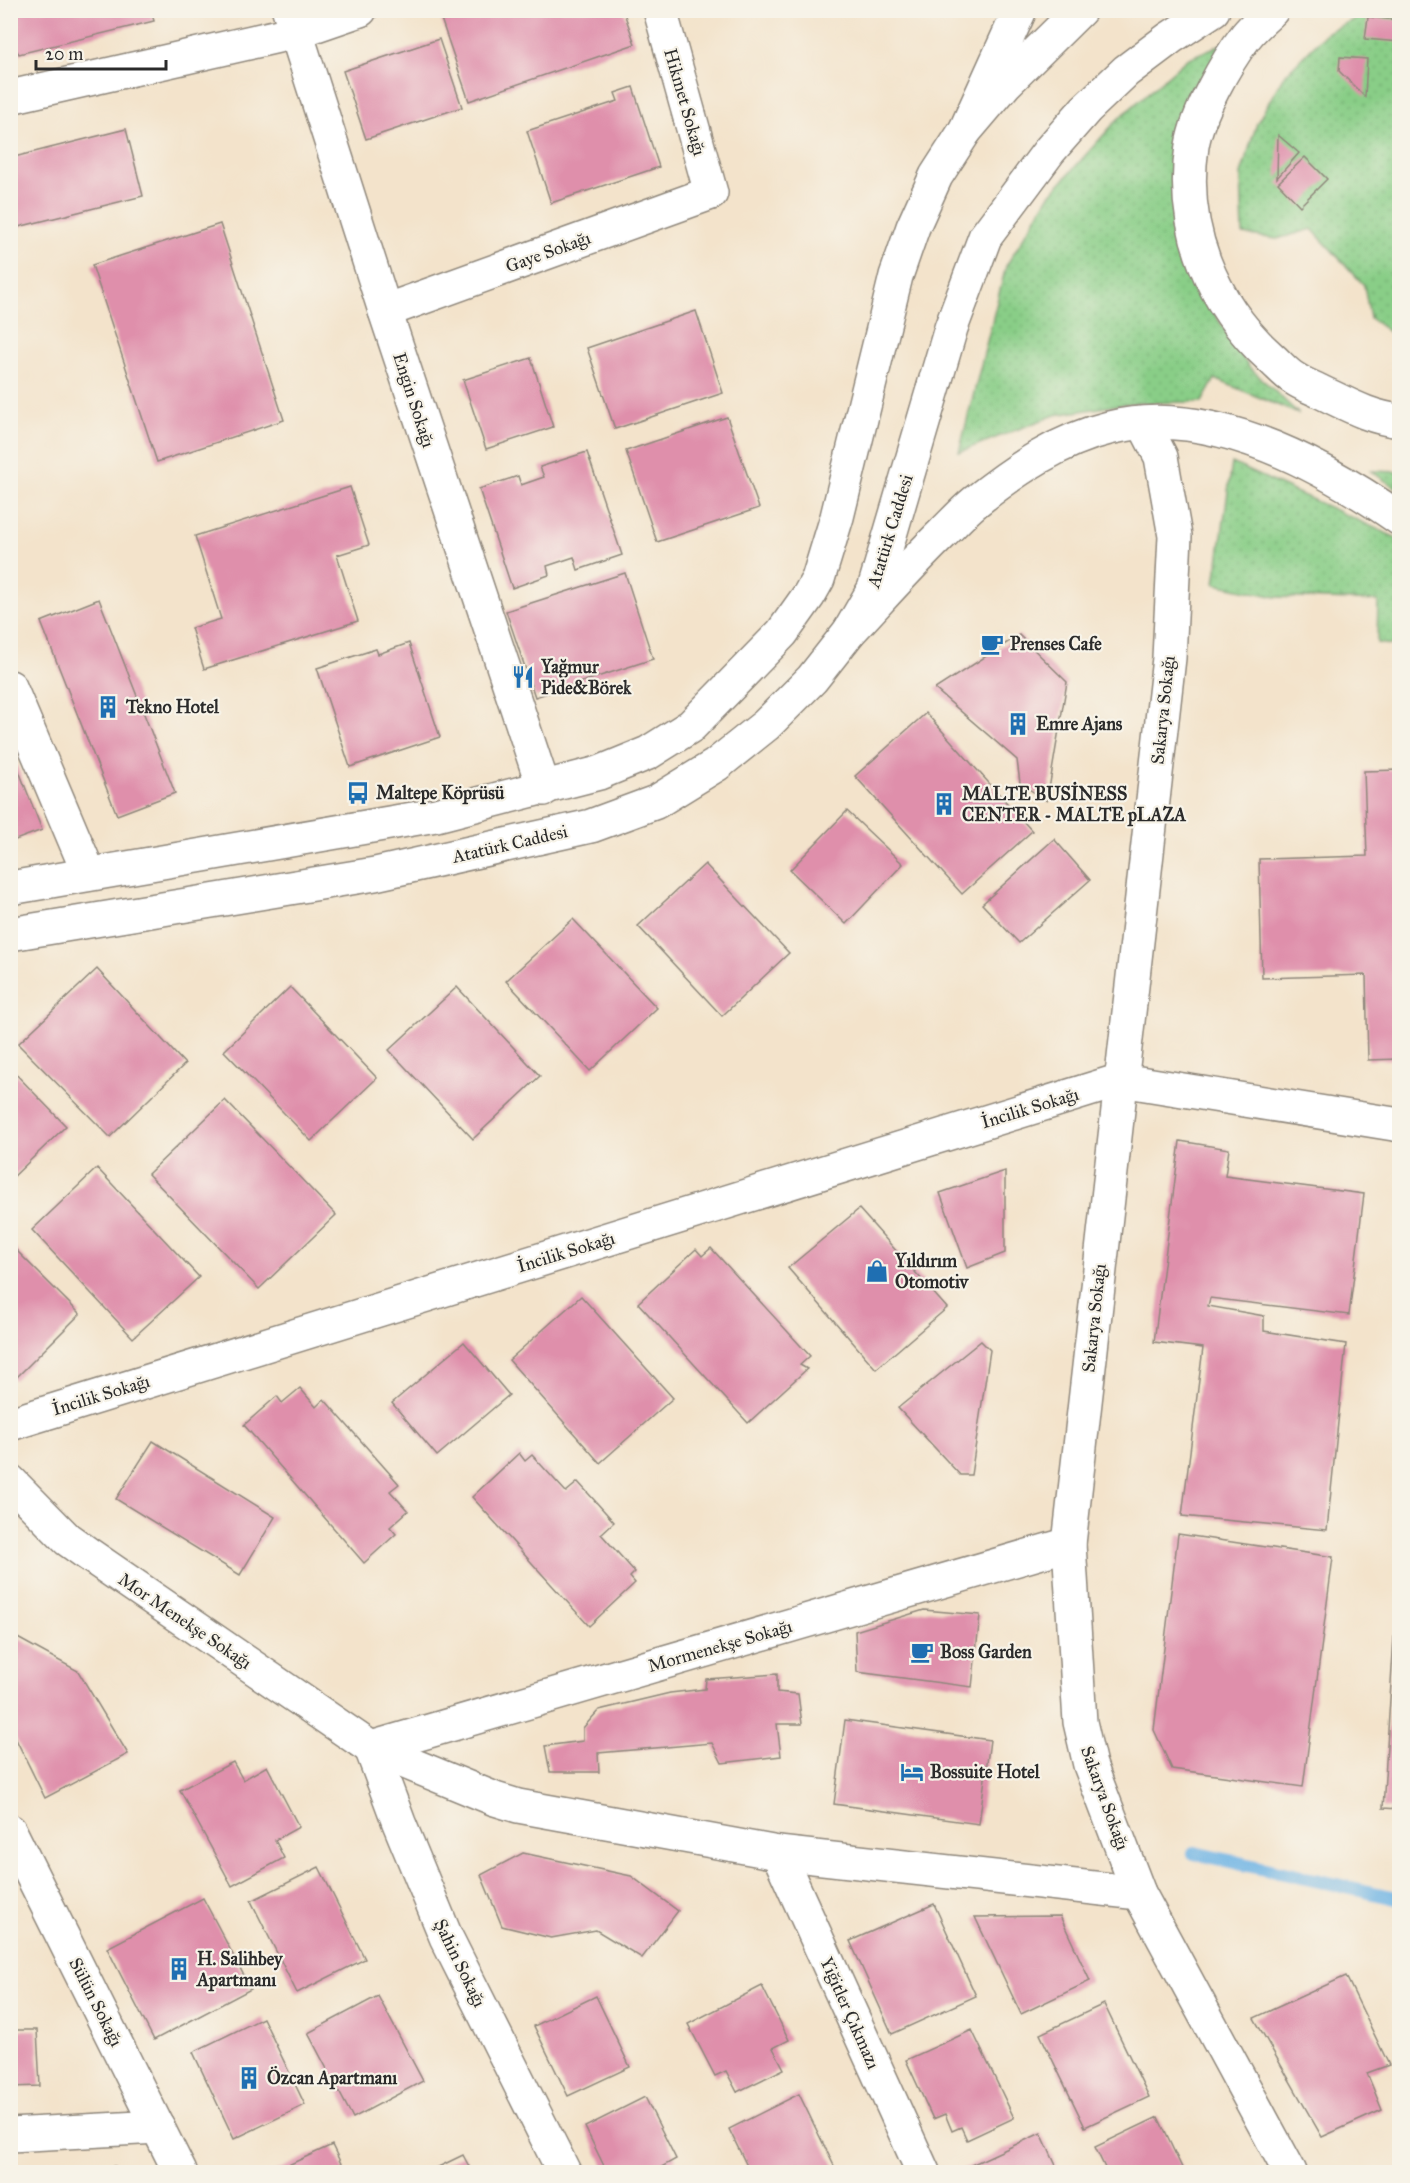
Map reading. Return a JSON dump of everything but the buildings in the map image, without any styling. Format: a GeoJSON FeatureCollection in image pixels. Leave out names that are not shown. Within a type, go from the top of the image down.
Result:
{"type":"FeatureCollection","features":[{"type":"Feature","properties":{"kind":"main road"},"geometry":{"type":"LineString","coordinates":[[10,97],[292,21],[360,10]]}},
{"type":"Feature","properties":{"kind":"main road","name":"Hikmet Sokağı"},"geometry":{"type":"LineString","coordinates":[[660,10],[711,193]]}},
{"type":"Feature","properties":{"kind":"main road"},"geometry":{"type":"LineString","coordinates":[[965,132],[1020,10]]}},
{"type":"Feature","properties":{"kind":"main road"},"geometry":{"type":"LineString","coordinates":[[10,888],[436,815],[599,773],[648,753],[691,726],[782,633],[818,579],[831,538],[899,266],[913,227],[935,178],[965,132],[1005,84],[1080,10]]}},
{"type":"Feature","properties":{"kind":"main road","name":"Atatürk Caddesi"},"geometry":{"type":"LineString","coordinates":[[10,934],[375,874],[591,826],[656,802],[716,765],[774,717],[812,679],[849,632],[874,589],[948,339],[985,237],[1036,168],[1086,109],[1126,71],[1213,10]]}},
{"type":"Feature","properties":{"kind":"main road"},"geometry":{"type":"LineString","coordinates":[[1272,10],[1246,36],[1204,107],[1192,145],[1192,216],[1198,244],[1217,293],[1230,313],[1253,342],[1294,378],[1355,410],[1400,421]]}},
{"type":"Feature","properties":{"kind":"main road","name":"Engin Sokağı"},"geometry":{"type":"LineString","coordinates":[[292,21],[385,311],[544,789]]}},
{"type":"Feature","properties":{"kind":"main road","name":"Gaye Sokağı"},"geometry":{"type":"LineString","coordinates":[[385,311],[711,193]]}},
{"type":"Feature","properties":{"kind":"main road"},"geometry":{"type":"LineString","coordinates":[[849,632],[974,503],[1015,471],[1044,454],[1078,438],[1110,427],[1177,423],[1208,428],[1273,447],[1310,463],[1400,519]]}},
{"type":"Feature","properties":{"kind":"main road","name":"Sakarya Sokağı"},"geometry":{"type":"LineString","coordinates":[[1144,424],[1161,457],[1175,536],[1173,611],[1070,1544],[1080,1722],[1090,1765],[1139,1893],[1290,2172]]}},
{"type":"Feature","properties":{"kind":"main road"},"geometry":{"type":"LineString","coordinates":[[10,687],[89,874]]}},
{"type":"Feature","properties":{"kind":"main road"},"geometry":{"type":"LineString","coordinates":[[1120,1080],[1400,1125]]}},
{"type":"Feature","properties":{"kind":"main road","name":"İncilik Sokağı"},"geometry":{"type":"LineString","coordinates":[[10,1424],[1120,1080]]}},
{"type":"Feature","properties":{"kind":"main road","name":"Mor Menekşe Sokağı"},"geometry":{"type":"LineString","coordinates":[[10,1481],[67,1539],[371,1748],[473,1791],[518,1806],[778,1854],[1139,1893]]}},
{"type":"Feature","properties":{"kind":"main road","name":"Mormenekşe Sokağı"},"geometry":{"type":"LineString","coordinates":[[371,1748],[1070,1544]]}},
{"type":"Feature","properties":{"kind":"main road","name":"Şahin Sokağı"},"geometry":{"type":"LineString","coordinates":[[371,1748],[446,1937],[564,2172]]}},
{"type":"Feature","properties":{"kind":"main road","name":"Sülün Sokağı"},"geometry":{"type":"LineString","coordinates":[[10,1831],[180,2172]]}},
{"type":"Feature","properties":{"kind":"main road","name":"Yiğitler Çıkmazı"},"geometry":{"type":"LineString","coordinates":[[778,1854],[923,2172]]}},
{"type":"Feature","properties":{"kind":"main road"},"geometry":{"type":"LineString","coordinates":[[10,2135],[158,2127]]}},
{"type":"Feature","properties":{"kind":"green space"},"geometry":{"type":"Polygon","coordinates":[[[1372,11],[1399,11],[1399,339],[1370,318],[1364,285],[1312,229],[1277,239],[1243,234],[1241,174],[1257,123],[1283,77],[1327,32],[1372,11]]]}},
{"type":"Feature","properties":{"kind":"green space"},"geometry":{"type":"Polygon","coordinates":[[[1229,41],[1193,99],[1207,302],[1248,366],[1299,414],[1215,379],[1202,402],[1132,403],[1055,415],[959,452],[1006,266],[1049,196],[1117,120],[1187,59],[1229,41]]]}},
{"type":"Feature","properties":{"kind":"green space"},"geometry":{"type":"Polygon","coordinates":[[[1232,463],[1399,539],[1399,646],[1377,643],[1378,601],[1276,597],[1215,584],[1232,463]]]}},
{"type":"Feature","properties":{"kind":"green space"},"geometry":{"type":"Polygon","coordinates":[[[1371,471],[1399,472],[1399,490],[1371,471]]]}},
{"type":"Feature","properties":{"kind":"waterway"},"geometry":{"type":"LineString","coordinates":[[1194,1853],[1400,1899]]}},
{"type":"Feature","properties":{"kind":"place","name":"Prenses Cafe"},"geometry":{"type":"Point","coordinates":[992,644]}},
{"type":"Feature","properties":{"kind":"place","name":"Yağmur Pide&Börek"},"geometry":{"type":"Point","coordinates":[523,677]}},
{"type":"Feature","properties":{"kind":"place","name":"Tekno Hotel"},"geometry":{"type":"Point","coordinates":[108,707]}},
{"type":"Feature","properties":{"kind":"place","name":"Emre Ajans"},"geometry":{"type":"Point","coordinates":[1018,724]}},
{"type":"Feature","properties":{"kind":"place","name":"Maltepe Köprüsü"},"geometry":{"type":"Point","coordinates":[358,793]}},
{"type":"Feature","properties":{"kind":"place","name":"MALTE BUSİNESS CENTER - MALTE pLAZA"},"geometry":{"type":"Point","coordinates":[944,804]}},
{"type":"Feature","properties":{"kind":"place","name":"Yıldırım Otomotiv"},"geometry":{"type":"Point","coordinates":[877,1271]}},
{"type":"Feature","properties":{"kind":"place","name":"Boss Garden"},"geometry":{"type":"Point","coordinates":[922,1652]}},
{"type":"Feature","properties":{"kind":"place","name":"Bossuite Hotel"},"geometry":{"type":"Point","coordinates":[912,1772]}},
{"type":"Feature","properties":{"kind":"place","name":"H. Salihbey Apartmanı"},"geometry":{"type":"Point","coordinates":[179,1969]}},
{"type":"Feature","properties":{"kind":"place","name":"Özcan Apartmanı"},"geometry":{"type":"Point","coordinates":[249,2078]}}]}
